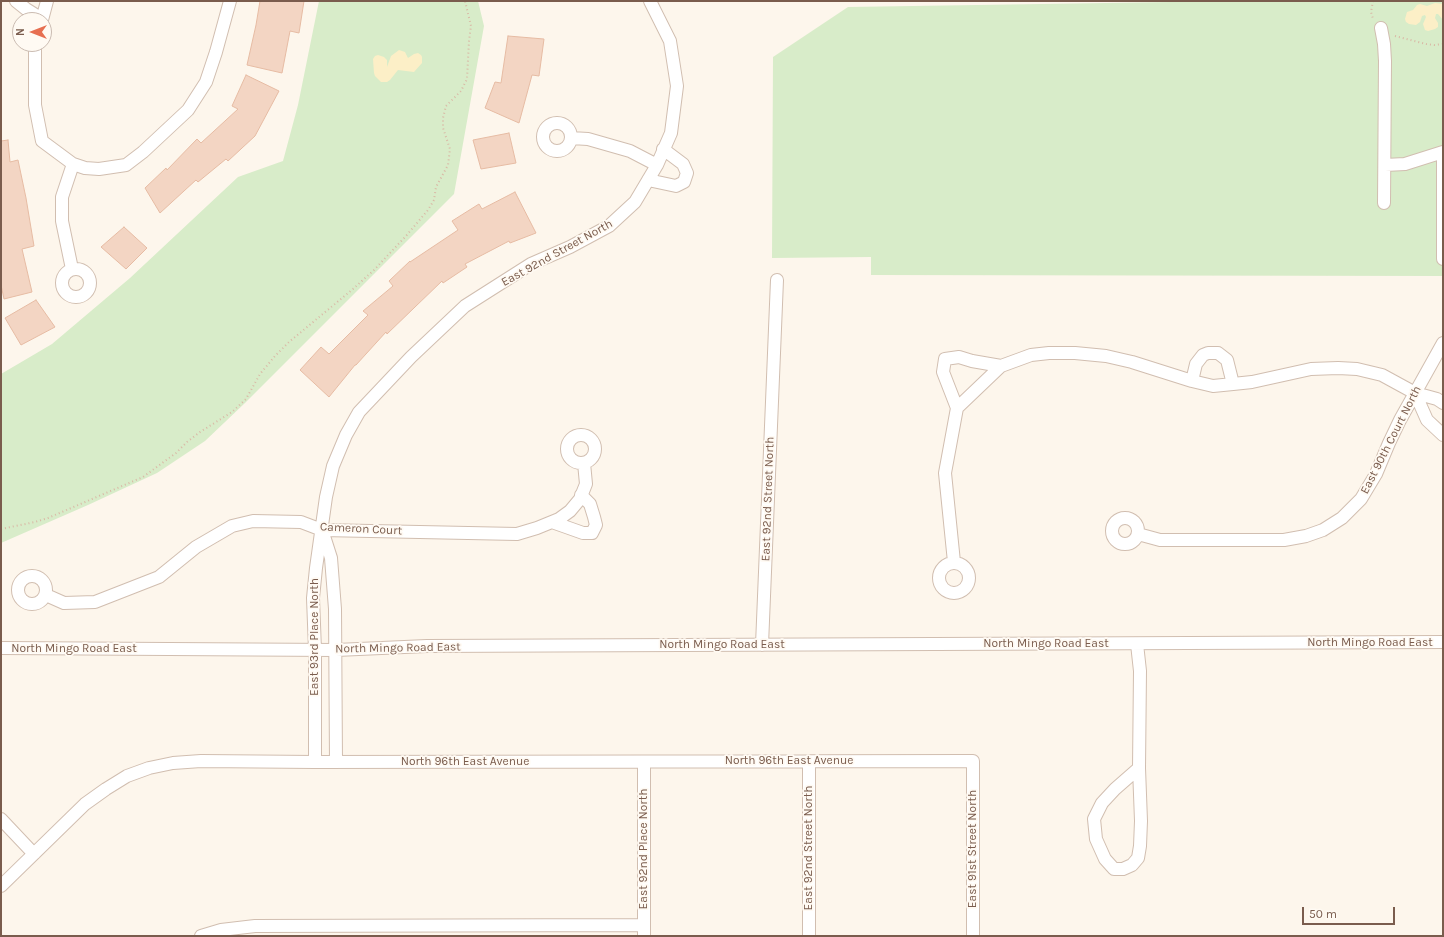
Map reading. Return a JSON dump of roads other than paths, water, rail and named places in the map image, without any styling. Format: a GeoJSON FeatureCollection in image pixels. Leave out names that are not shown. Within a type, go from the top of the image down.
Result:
{"type":"FeatureCollection","features":[{"type":"Feature","properties":{"kind":"street"},"geometry":{"type":"LineString","coordinates":[[16,1],[31,12]]}},
{"type":"Feature","properties":{"kind":"street"},"geometry":{"type":"LineString","coordinates":[[44,12],[47,1]]}},
{"type":"Feature","properties":{"kind":"street"},"geometry":{"type":"LineString","coordinates":[[35,52],[34,105],[42,141],[73,164],[85,168],[99,169],[126,165],[143,152],[188,110],[206,82],[230,1]]}},
{"type":"Feature","properties":{"kind":"street","name":"East 92nd Street North"},"geometry":{"type":"LineString","coordinates":[[322,530],[332,466],[346,435],[359,412],[411,356],[465,306],[531,264],[570,247],[609,226],[635,202],[657,165],[670,133],[677,86],[670,41],[650,1]]}},
{"type":"Feature","properties":{"kind":"street"},"geometry":{"type":"LineString","coordinates":[[1381,28],[1385,61],[1384,203]]}},
{"type":"Feature","properties":{"kind":"street"},"geometry":{"type":"LineString","coordinates":[[571,138],[588,139],[630,150],[657,165]]}},
{"type":"Feature","properties":{"kind":"street"},"geometry":{"type":"LineString","coordinates":[[648,180],[676,186],[684,182],[687,173],[683,164],[664,149]]}},
{"type":"Feature","properties":{"kind":"street"},"geometry":{"type":"LineString","coordinates":[[1385,165],[1405,164],[1443,152],[1443,259]]}},
{"type":"Feature","properties":{"kind":"street"},"geometry":{"type":"LineString","coordinates":[[72,269],[62,221],[62,197],[73,164]]}},
{"type":"Feature","properties":{"kind":"street","name":"East 92nd Street North"},"geometry":{"type":"LineString","coordinates":[[762,645],[776,280]]}},
{"type":"Feature","properties":{"kind":"street","name":"East 90th Court North"},"geometry":{"type":"LineString","coordinates":[[1138,534],[1160,540],[1284,540],[1306,536],[1323,530],[1342,518],[1361,499],[1376,474],[1389,443],[1443,343]]}},
{"type":"Feature","properties":{"kind":"street"},"geometry":{"type":"LineString","coordinates":[[1192,381],[1199,358],[1208,352],[1213,352],[1223,356],[1227,360],[1233,384]]}},
{"type":"Feature","properties":{"kind":"street"},"geometry":{"type":"LineString","coordinates":[[957,408],[1001,366],[1031,355],[1049,353],[1075,353],[1106,356],[1213,386],[1252,382],[1311,369],[1357,369],[1382,375],[1415,393],[1437,399],[1443,403]]}},
{"type":"Feature","properties":{"kind":"street"},"geometry":{"type":"LineString","coordinates":[[954,562],[945,473],[957,408],[943,372],[945,358],[959,357],[1001,366]]}},
{"type":"Feature","properties":{"kind":"street"},"geometry":{"type":"LineString","coordinates":[[1415,393],[1427,420],[1443,435]]}},
{"type":"Feature","properties":{"kind":"street","name":"Cameron Court"},"geometry":{"type":"LineString","coordinates":[[46,595],[64,603],[95,602],[160,577],[196,547],[232,526],[253,521],[301,522],[322,530],[517,534],[552,522],[570,511],[580,500],[586,484],[584,463]]}},
{"type":"Feature","properties":{"kind":"street"},"geometry":{"type":"LineString","coordinates":[[552,522],[583,533],[592,532],[596,526],[594,517],[590,504],[581,495]]}},
{"type":"Feature","properties":{"kind":"street","name":"East 93rd Place North"},"geometry":{"type":"LineString","coordinates":[[315,762],[315,650],[313,598],[322,530]]}},
{"type":"Feature","properties":{"kind":"street","name":"East 93rd Place North"},"geometry":{"type":"LineString","coordinates":[[322,530],[331,558],[335,609],[336,762]]}},
{"type":"Feature","properties":{"kind":"street","name":"North Mingo Road East"},"geometry":{"type":"LineString","coordinates":[[1,648],[336,650],[435,646],[1443,642]]}},
{"type":"Feature","properties":{"kind":"street"},"geometry":{"type":"LineString","coordinates":[[1137,644],[1140,671],[1139,768],[1141,821],[1138,858],[1132,865],[1123,869],[1114,869],[1105,859],[1096,839],[1094,819],[1102,804],[1114,789],[1139,768]]}},
{"type":"Feature","properties":{"kind":"street","name":"North 96th East Avenue"},"geometry":{"type":"LineString","coordinates":[[1,886],[85,804],[127,776],[149,768],[173,763],[200,761],[973,761]]}},
{"type":"Feature","properties":{"kind":"street","name":"East 92nd Street North"},"geometry":{"type":"LineString","coordinates":[[809,761],[809,936]]}},
{"type":"Feature","properties":{"kind":"street","name":"East 91st Street North"},"geometry":{"type":"LineString","coordinates":[[973,761],[973,936]]}},
{"type":"Feature","properties":{"kind":"street","name":"East 92nd Place North"},"geometry":{"type":"LineString","coordinates":[[644,762],[644,931]]}},
{"type":"Feature","properties":{"kind":"street"},"geometry":{"type":"LineString","coordinates":[[1,819],[34,854]]}},
{"type":"Feature","properties":{"kind":"street"},"geometry":{"type":"LineString","coordinates":[[201,936],[221,930],[255,926],[644,931]]}}]}
